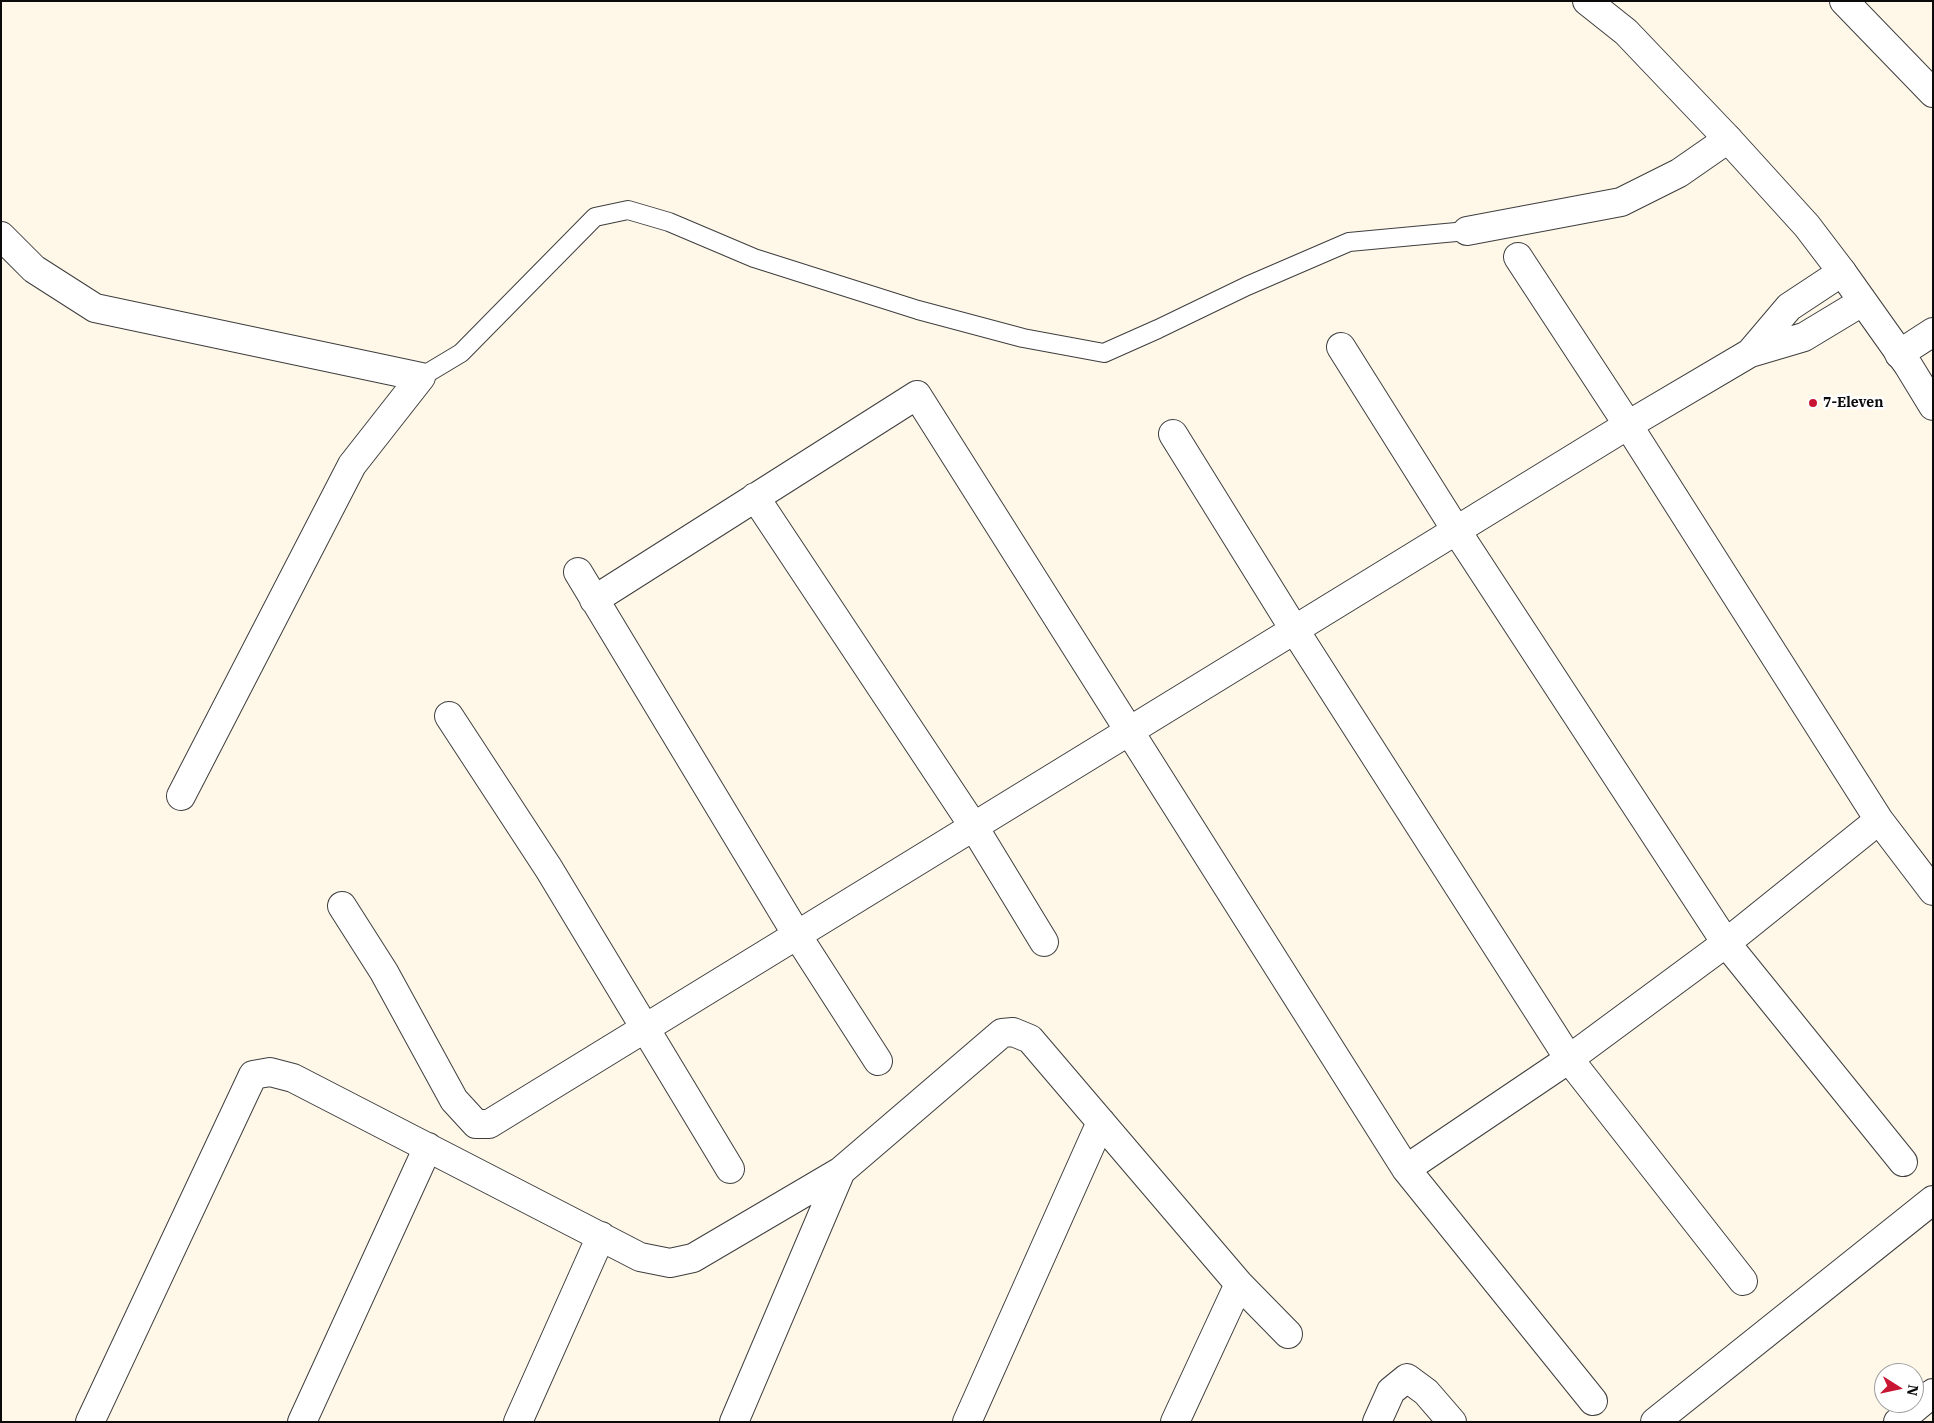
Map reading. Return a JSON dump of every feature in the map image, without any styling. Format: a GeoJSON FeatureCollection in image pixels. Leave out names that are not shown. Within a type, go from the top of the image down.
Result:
{"type":"FeatureCollection","features":[{"type":"Feature","properties":{"kind":"street"},"geometry":{"type":"LineString","coordinates":[[1844,1],[1933,93]]}},
{"type":"Feature","properties":{"kind":"street"},"geometry":{"type":"LineString","coordinates":[[1602,5],[1807,226],[1842,272],[1933,406]]}},
{"type":"Feature","properties":{"kind":"street"},"geometry":{"type":"LineString","coordinates":[[1466,232],[1621,202],[1679,172],[1728,139]]}},
{"type":"Feature","properties":{"kind":"street"},"geometry":{"type":"LineString","coordinates":[[1,236],[34,269],[95,308],[421,377],[352,466],[181,796]]}},
{"type":"Feature","properties":{"kind":"street"},"geometry":{"type":"LineString","coordinates":[[1518,258],[1628,424],[1879,820],[1933,891]]}},
{"type":"Feature","properties":{"kind":"street"},"geometry":{"type":"LineString","coordinates":[[1750,353],[1789,307],[1842,272]]}},
{"type":"Feature","properties":{"kind":"street"},"geometry":{"type":"LineString","coordinates":[[342,906],[384,972],[454,1100],[476,1124],[489,1124],[1628,424],[1750,353],[1804,337],[1862,302]]}},
{"type":"Feature","properties":{"kind":"street"},"geometry":{"type":"LineString","coordinates":[[1899,354],[1933,332]]}},
{"type":"Feature","properties":{"kind":"street"},"geometry":{"type":"LineString","coordinates":[[1341,347],[1456,530],[1726,943],[1903,1162]]}},
{"type":"Feature","properties":{"kind":"street"},"geometry":{"type":"LineString","coordinates":[[594,600],[917,395],[1406,1169],[1593,1401]]}},
{"type":"Feature","properties":{"kind":"street"},"geometry":{"type":"LineString","coordinates":[[1173,434],[1294,629],[1569,1058],[1743,1281]]}},
{"type":"Feature","properties":{"kind":"street"},"geometry":{"type":"LineString","coordinates":[[755,497],[974,827],[1044,942]]}},
{"type":"Feature","properties":{"kind":"street"},"geometry":{"type":"LineString","coordinates":[[578,572],[797,934],[878,1060]]}},
{"type":"Feature","properties":{"kind":"street"},"geometry":{"type":"LineString","coordinates":[[449,716],[549,869],[730,1169]]}},
{"type":"Feature","properties":{"kind":"street"},"geometry":{"type":"LineString","coordinates":[[1406,1169],[1569,1058],[1726,943],[1879,820]]}},
{"type":"Feature","properties":{"kind":"street"},"geometry":{"type":"LineString","coordinates":[[90,1422],[253,1076],[270,1072],[293,1078],[640,1257],[670,1263],[693,1258],[841,1171],[1002,1033],[1013,1032],[1030,1039],[1239,1284],[1288,1334]]}},
{"type":"Feature","properties":{"kind":"street"},"geometry":{"type":"LineString","coordinates":[[967,1422],[1101,1122]]}},
{"type":"Feature","properties":{"kind":"street"},"geometry":{"type":"LineString","coordinates":[[302,1422],[428,1147]]}},
{"type":"Feature","properties":{"kind":"street"},"geometry":{"type":"LineString","coordinates":[[734,1422],[841,1171]]}},
{"type":"Feature","properties":{"kind":"street"},"geometry":{"type":"LineString","coordinates":[[1654,1422],[1933,1200]]}},
{"type":"Feature","properties":{"kind":"street"},"geometry":{"type":"LineString","coordinates":[[518,1422],[601,1236]]}},
{"type":"Feature","properties":{"kind":"street"},"geometry":{"type":"LineString","coordinates":[[1175,1422],[1239,1284]]}},
{"type":"Feature","properties":{"kind":"street"},"geometry":{"type":"LineString","coordinates":[[1377,1422],[1391,1391],[1407,1378],[1426,1392],[1452,1422]]}},
{"type":"Feature","properties":{"kind":"street"},"geometry":{"type":"LineString","coordinates":[[1898,1422],[1933,1393]]}},
{"type":"Feature","properties":{"kind":"lane"},"geometry":{"type":"LineString","coordinates":[[421,377],[461,353],[595,217],[628,210],[669,222],[754,258],[918,310],[1023,338],[1104,353],[1247,286],[1348,242],[1466,232]]}},
{"type":"Feature","properties":{"kind":"place","name":"7-Eleven"},"geometry":{"type":"Point","coordinates":[1813,403]}}]}
